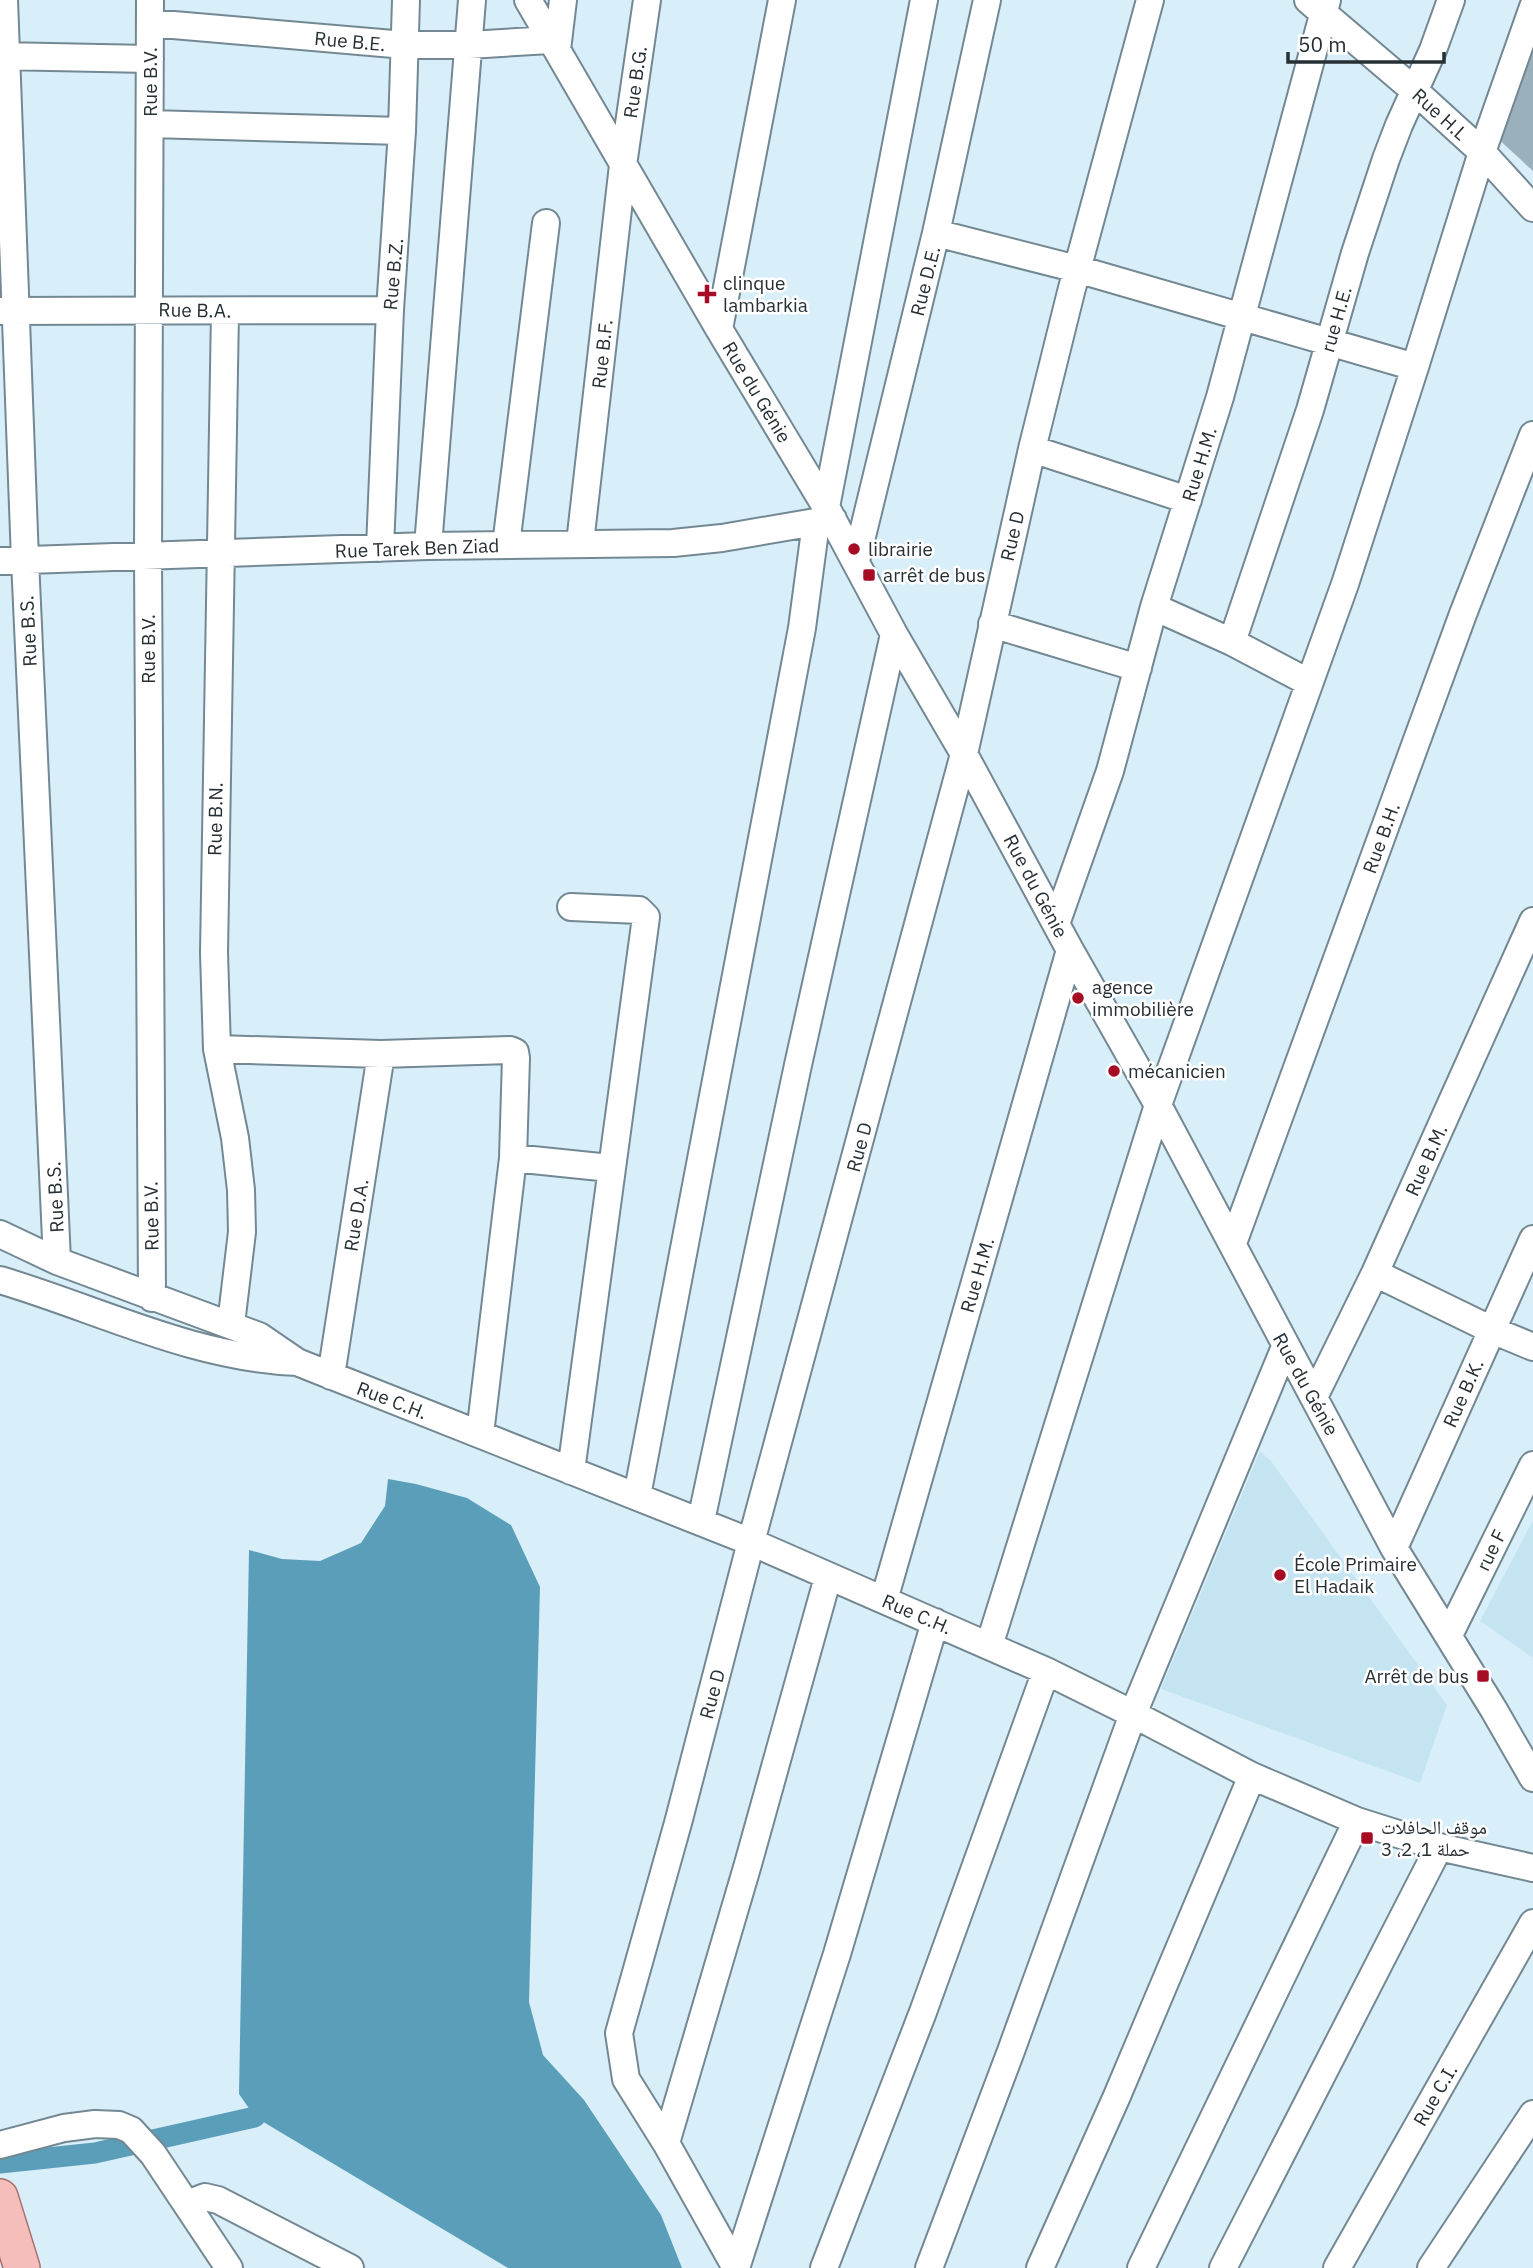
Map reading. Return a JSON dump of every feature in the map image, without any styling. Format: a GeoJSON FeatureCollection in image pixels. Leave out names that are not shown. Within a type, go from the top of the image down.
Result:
{"type":"FeatureCollection","features":[{"type":"Feature","properties":{"kind":"main road"},"geometry":{"type":"LineString","coordinates":[[0,2197],[22,2268]]}},
{"type":"Feature","properties":{"kind":"street","name":"Rue B.S."},"geometry":{"type":"LineString","coordinates":[[4,0],[2,56],[13,561],[57,1261]]}},
{"type":"Feature","properties":{"kind":"street","name":"Rue B.Z."},"geometry":{"type":"LineString","coordinates":[[380,548],[390,310],[402,131],[406,0]]}},
{"type":"Feature","properties":{"kind":"street"},"geometry":{"type":"LineString","coordinates":[[428,547],[472,0]]}},
{"type":"Feature","properties":{"kind":"street","name":"Rue du Génie"},"geometry":{"type":"LineString","coordinates":[[528,0],[825,516],[856,561],[894,634],[964,754],[1158,1105],[1394,1548],[1533,1778]]}},
{"type":"Feature","properties":{"kind":"street"},"geometry":{"type":"LineString","coordinates":[[554,45],[563,0]]}},
{"type":"Feature","properties":{"kind":"street","name":"Rue B.G."},"geometry":{"type":"LineString","coordinates":[[622,165],[647,0]]}},
{"type":"Feature","properties":{"kind":"street"},"geometry":{"type":"LineString","coordinates":[[719,329],[782,0]]}},
{"type":"Feature","properties":{"kind":"street"},"geometry":{"type":"LineString","coordinates":[[637,1496],[924,0]]}},
{"type":"Feature","properties":{"kind":"street","name":"Rue D.E."},"geometry":{"type":"LineString","coordinates":[[856,561],[936,233],[987,0]]}},
{"type":"Feature","properties":{"kind":"street","name":"Rue D"},"geometry":{"type":"LineString","coordinates":[[736,2268],[626,2079],[620,2034],[964,754],[1031,449],[1150,0]]}},
{"type":"Feature","properties":{"kind":"street","name":"rue H.E."},"geometry":{"type":"LineString","coordinates":[[1232,642],[1286,487],[1386,159],[1451,0]]}},
{"type":"Feature","properties":{"kind":"street","name":"Rue H.L"},"geometry":{"type":"LineString","coordinates":[[1319,5],[1482,152],[1533,208]]}},
{"type":"Feature","properties":{"kind":"street","name":"Rue H.M."},"geometry":{"type":"LineString","coordinates":[[1056,924],[1110,771],[1154,607],[1242,317],[1319,5]]}},
{"type":"Feature","properties":{"kind":"street"},"geometry":{"type":"LineString","coordinates":[[989,1646],[1158,1105],[1345,583],[1482,152],[1533,7]]}},
{"type":"Feature","properties":{"kind":"street","name":"Rue B.E."},"geometry":{"type":"LineString","coordinates":[[150,11],[405,46],[554,45]]}},
{"type":"Feature","properties":{"kind":"street","name":"Rue B.V."},"geometry":{"type":"LineString","coordinates":[[150,11],[148,555],[152,1298]]}},
{"type":"Feature","properties":{"kind":"street"},"geometry":{"type":"LineString","coordinates":[[2,56],[150,59]]}},
{"type":"Feature","properties":{"kind":"street"},"geometry":{"type":"LineString","coordinates":[[150,124],[402,131]]}},
{"type":"Feature","properties":{"kind":"street","name":"Rue B.F."},"geometry":{"type":"LineString","coordinates":[[580,543],[622,165]]}},
{"type":"Feature","properties":{"kind":"street"},"geometry":{"type":"LineString","coordinates":[[506,545],[546,223]]}},
{"type":"Feature","properties":{"kind":"street"},"geometry":{"type":"LineString","coordinates":[[936,233],[1077,269],[1415,367]]}},
{"type":"Feature","properties":{"kind":"street","name":"Rue B.A."},"geometry":{"type":"LineString","coordinates":[[8,311],[390,310]]}},
{"type":"Feature","properties":{"kind":"street","name":"Rue B.N."},"geometry":{"type":"LineString","coordinates":[[225,311],[214,953],[217,1049],[235,1138],[241,1190],[242,1232],[231,1324]]}},
{"type":"Feature","properties":{"kind":"street","name":"Rue B.H."},"geometry":{"type":"LineString","coordinates":[[1233,1243],[1449,653],[1532,442]]}},
{"type":"Feature","properties":{"kind":"street"},"geometry":{"type":"LineString","coordinates":[[1031,449],[1188,500]]}},
{"type":"Feature","properties":{"kind":"street","name":"Rue Tarek Ben Ziad"},"geometry":{"type":"LineString","coordinates":[[13,561],[380,548],[673,543],[722,538],[825,516]]}},
{"type":"Feature","properties":{"kind":"street"},"geometry":{"type":"LineString","coordinates":[[1154,607],[1232,642],[1308,682]]}},
{"type":"Feature","properties":{"kind":"street"},"geometry":{"type":"LineString","coordinates":[[992,624],[1138,668]]}},
{"type":"Feature","properties":{"kind":"street"},"geometry":{"type":"LineString","coordinates":[[701,1521],[894,634]]}},
{"type":"Feature","properties":{"kind":"street"},"geometry":{"type":"LineString","coordinates":[[570,1471],[646,917],[639,910],[571,907]]}},
{"type":"Feature","properties":{"kind":"street","name":"Rue B.M."},"geometry":{"type":"LineString","coordinates":[[1314,1397],[1375,1273],[1533,921]]}},
{"type":"Feature","properties":{"kind":"street","name":"Rue H.M."},"geometry":{"type":"LineString","coordinates":[[884,1600],[1070,950]]}},
{"type":"Feature","properties":{"kind":"street"},"geometry":{"type":"LineString","coordinates":[[217,1049],[381,1054],[515,1052],[513,1158],[480,1434]]}},
{"type":"Feature","properties":{"kind":"street","name":"Rue D.A."},"geometry":{"type":"LineString","coordinates":[[331,1376],[381,1054]]}},
{"type":"Feature","properties":{"kind":"street"},"geometry":{"type":"LineString","coordinates":[[513,1158],[610,1168]]}},
{"type":"Feature","properties":{"kind":"street","name":"Rue C.H."},"geometry":{"type":"LineString","coordinates":[[0,1234],[57,1261],[259,1336],[297,1362],[331,1376],[751,1542],[1046,1671],[1252,1776],[1357,1821],[1439,1847],[1533,1868]]}},
{"type":"Feature","properties":{"kind":"street","name":"Rue B.K."},"geometry":{"type":"LineString","coordinates":[[1394,1548],[1533,1239]]}},
{"type":"Feature","properties":{"kind":"street"},"geometry":{"type":"LineString","coordinates":[[1375,1273],[1492,1330],[1533,1346]]}},
{"type":"Feature","properties":{"kind":"street","name":"Rue C.H."},"geometry":{"type":"LineString","coordinates":[[0,1280],[179,1341],[261,1361],[297,1362]]}},
{"type":"Feature","properties":{"kind":"street"},"geometry":{"type":"LineString","coordinates":[[929,2268],[1133,1714],[1285,1347]]}},
{"type":"Feature","properties":{"kind":"street","name":"rue F"},"geometry":{"type":"LineString","coordinates":[[1449,1635],[1533,1465]]}},
{"type":"Feature","properties":{"kind":"street"},"geometry":{"type":"LineString","coordinates":[[666,2144],[828,1577]]}},
{"type":"Feature","properties":{"kind":"street"},"geometry":{"type":"LineString","coordinates":[[736,2268],[837,1954],[935,1622]]}},
{"type":"Feature","properties":{"kind":"street"},"geometry":{"type":"LineString","coordinates":[[824,2268],[923,2012],[1046,1671]]}},
{"type":"Feature","properties":{"kind":"street"},"geometry":{"type":"LineString","coordinates":[[1040,2268],[1117,2096],[1252,1776]]}},
{"type":"Feature","properties":{"kind":"street"},"geometry":{"type":"LineString","coordinates":[[1140,2268],[1357,1821]]}},
{"type":"Feature","properties":{"kind":"street"},"geometry":{"type":"LineString","coordinates":[[1223,2268],[1439,1847]]}},
{"type":"Feature","properties":{"kind":"street","name":"Rue C.I."},"geometry":{"type":"LineString","coordinates":[[1337,2268],[1533,1923]]}},
{"type":"Feature","properties":{"kind":"street"},"geometry":{"type":"LineString","coordinates":[[1431,2268],[1533,2114]]}},
{"type":"Feature","properties":{"kind":"street"},"geometry":{"type":"LineString","coordinates":[[0,2145],[64,2128],[95,2124],[119,2125],[131,2130],[153,2154],[229,2268]]}},
{"type":"Feature","properties":{"kind":"street"},"geometry":{"type":"LineString","coordinates":[[187,2204],[205,2197],[218,2200],[350,2268]]}},
{"type":"Feature","properties":{"kind":"shaded area","name":"École Primaire El Hadaik"},"geometry":{"type":"Polygon","coordinates":[[[1260,1451],[1271,1461],[1447,1705],[1420,1783],[1161,1689],[1260,1451]]]}},
{"type":"Feature","properties":{"kind":"shaded area"},"geometry":{"type":"Polygon","coordinates":[[[1533,1522],[1533,1658],[1480,1621],[1533,1522]]]}},
{"type":"Feature","properties":{"kind":"water"},"geometry":{"type":"Polygon","coordinates":[[[388,1479],[467,1498],[511,1525],[540,1587],[529,2002],[543,2055],[584,2100],[661,2215],[682,2268],[508,2268],[255,2117],[239,2094],[249,1550],[282,1559],[320,1561],[361,1543],[385,1506],[388,1479]]]}},
{"type":"Feature","properties":{"kind":"building"},"geometry":{"type":"Polygon","coordinates":[[[1533,38],[1533,171],[1495,136],[1533,38]]]}},
{"type":"Feature","properties":{"kind":"waterway"},"geometry":{"type":"LineString","coordinates":[[0,2163],[95,2153],[255,2117]]}},
{"type":"Feature","properties":{"kind":"place","name":"clinque lambarkia"},"geometry":{"type":"Point","coordinates":[707,294]}},
{"type":"Feature","properties":{"kind":"place","name":"librairie"},"geometry":{"type":"Point","coordinates":[854,549]}},
{"type":"Feature","properties":{"kind":"place","name":"arrêt de bus"},"geometry":{"type":"Point","coordinates":[869,575]}},
{"type":"Feature","properties":{"kind":"place","name":"agence immobilière"},"geometry":{"type":"Point","coordinates":[1078,998]}},
{"type":"Feature","properties":{"kind":"place","name":"mécanicien"},"geometry":{"type":"Point","coordinates":[1114,1071]}},
{"type":"Feature","properties":{"kind":"place","name":"École Primaire El Hadaik"},"geometry":{"type":"Point","coordinates":[1280,1575]}},
{"type":"Feature","properties":{"kind":"place","name":"Arrêt de bus"},"geometry":{"type":"Point","coordinates":[1483,1676]}},
{"type":"Feature","properties":{"kind":"place","name":"موقف الحافلات حملة 1، 2، 3"},"geometry":{"type":"Point","coordinates":[1367,1838]}}]}
